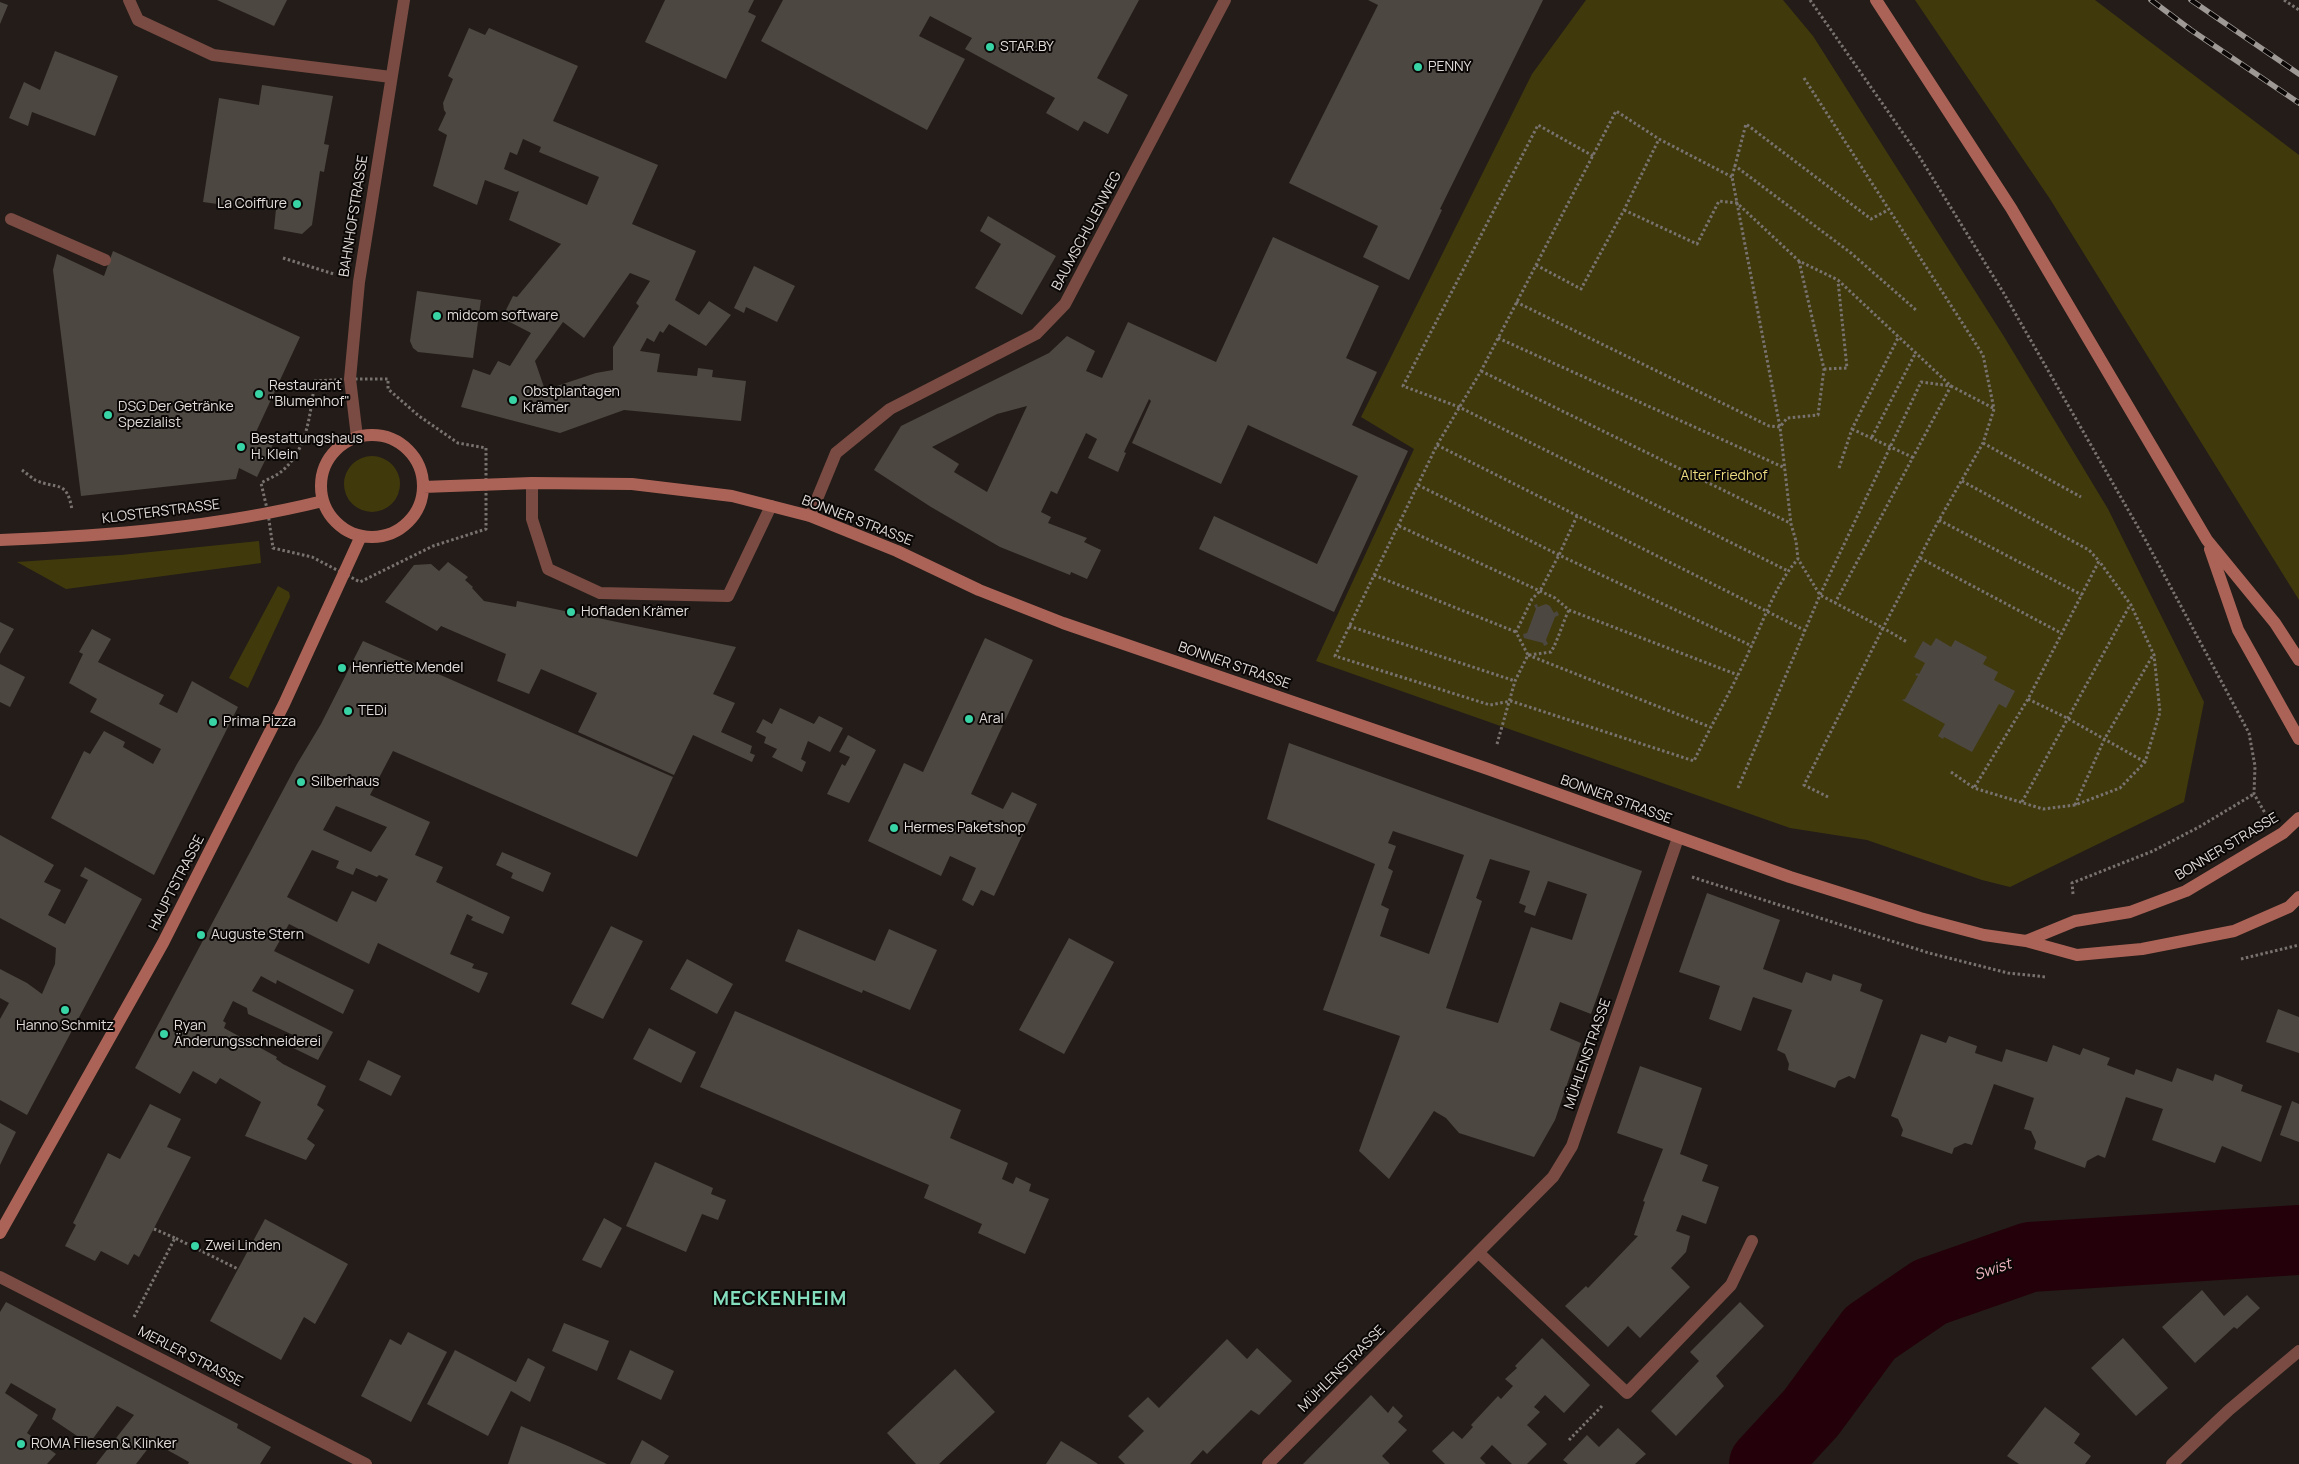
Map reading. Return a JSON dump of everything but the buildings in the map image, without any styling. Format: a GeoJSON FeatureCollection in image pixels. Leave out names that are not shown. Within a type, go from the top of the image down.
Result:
{"type":"FeatureCollection","features":[{"type":"Feature","properties":{"kind":"main road"},"geometry":{"type":"LineString","coordinates":[[1876,0],[2011,208],[2206,540],[2275,623],[2299,660]]}},
{"type":"Feature","properties":{"kind":"main road"},"geometry":{"type":"LineString","coordinates":[[375,435],[386,437],[405,448],[418,465],[423,487],[422,500],[416,512],[398,531],[385,536],[361,536],[347,531],[336,524],[323,501],[320,489],[329,458],[344,444],[358,437],[375,435]]}},
{"type":"Feature","properties":{"kind":"main road","name":"BONNER STRASSE"},"geometry":{"type":"LineString","coordinates":[[423,487],[532,483],[632,484],[732,496],[810,516],[897,551],[979,590],[1063,623],[1790,877],[1984,936],[2026,941],[2077,954],[2142,949],[2234,931],[2294,908],[2299,897]]}},
{"type":"Feature","properties":{"kind":"main road","name":"KLOSTERSTRASSE"},"geometry":{"type":"LineString","coordinates":[[0,540],[138,532],[268,513],[323,501]]}},
{"type":"Feature","properties":{"kind":"main road","name":"HAUPTSTRASSE"},"geometry":{"type":"LineString","coordinates":[[0,1233],[164,943],[284,704],[345,575],[361,536]]}},
{"type":"Feature","properties":{"kind":"main road"},"geometry":{"type":"LineString","coordinates":[[2206,540],[2238,630],[2299,739]]}},
{"type":"Feature","properties":{"kind":"main road","name":"BONNER STRASSE"},"geometry":{"type":"LineString","coordinates":[[2026,941],[2075,921],[2130,912],[2186,891],[2283,833],[2299,818]]}},
{"type":"Feature","properties":{"kind":"street"},"geometry":{"type":"LineString","coordinates":[[129,0],[138,20],[213,55],[391,77]]}},
{"type":"Feature","properties":{"kind":"street","name":"BAHNHOFSTRASSE"},"geometry":{"type":"LineString","coordinates":[[358,437],[350,379],[359,282],[404,0]]}},
{"type":"Feature","properties":{"kind":"street","name":"BAUMSCHULENWEG"},"geometry":{"type":"LineString","coordinates":[[810,516],[836,453],[890,409],[1036,334],[1065,304],[1225,0]]}},
{"type":"Feature","properties":{"kind":"street"},"geometry":{"type":"LineString","coordinates":[[11,219],[105,260]]}},
{"type":"Feature","properties":{"kind":"street"},"geometry":{"type":"LineString","coordinates":[[532,483],[532,519],[548,569],[600,593],[728,596],[771,506]]}},
{"type":"Feature","properties":{"kind":"street","name":"MÜHLENSTRASSE"},"geometry":{"type":"LineString","coordinates":[[1268,1464],[1553,1176],[1572,1146],[1678,838]]}},
{"type":"Feature","properties":{"kind":"street"},"geometry":{"type":"LineString","coordinates":[[1479,1252],[1626,1393],[1731,1285],[1752,1241]]}},
{"type":"Feature","properties":{"kind":"street","name":"MERLER STRASSE"},"geometry":{"type":"LineString","coordinates":[[0,1277],[366,1464]]}},
{"type":"Feature","properties":{"kind":"street"},"geometry":{"type":"LineString","coordinates":[[2172,1464],[2229,1410],[2299,1351]]}},
{"type":"Feature","properties":{"kind":"path"},"geometry":{"type":"LineString","coordinates":[[1810,0],[1924,164],[2003,292],[2146,541],[2249,733],[2255,766],[2254,794],[2200,828],[2153,851],[2072,883]]}},
{"type":"Feature","properties":{"kind":"path"},"geometry":{"type":"LineString","coordinates":[[2284,0],[2299,10]]}},
{"type":"Feature","properties":{"kind":"path"},"geometry":{"type":"LineString","coordinates":[[1804,78],[1982,355],[1994,409],[1983,444],[1939,520],[1882,628],[1804,785],[1828,797]]}},
{"type":"Feature","properties":{"kind":"path"},"geometry":{"type":"LineString","coordinates":[[1732,177],[1659,139],[1616,111],[1480,372],[1437,445],[1335,656],[1490,705],[1511,701],[1694,761],[1738,675],[1767,611],[1788,571],[1798,559]]}},
{"type":"Feature","properties":{"kind":"path"},"geometry":{"type":"LineString","coordinates":[[1888,210],[1871,219],[1746,124],[1732,177],[1780,427],[1791,524],[1796,541],[1798,559],[1820,595],[1907,642]]}},
{"type":"Feature","properties":{"kind":"path"},"geometry":{"type":"LineString","coordinates":[[1592,156],[1538,125],[1402,386],[1459,407],[1788,571]]}},
{"type":"Feature","properties":{"kind":"path"},"geometry":{"type":"LineString","coordinates":[[1536,265],[1581,289],[1624,210],[1659,139]]}},
{"type":"Feature","properties":{"kind":"path"},"geometry":{"type":"LineString","coordinates":[[1734,165],[1851,253],[1916,310]]}},
{"type":"Feature","properties":{"kind":"path"},"geometry":{"type":"LineString","coordinates":[[1624,210],[1697,244],[1718,201],[1737,203],[1799,261],[1838,280],[1952,386],[1994,409]]}},
{"type":"Feature","properties":{"kind":"path"},"geometry":{"type":"LineString","coordinates":[[283,258],[359,282]]}},
{"type":"Feature","properties":{"kind":"path"},"geometry":{"type":"LineString","coordinates":[[1780,427],[1787,418],[1818,415],[1824,369],[1799,261]]}},
{"type":"Feature","properties":{"kind":"path"},"geometry":{"type":"LineString","coordinates":[[1824,369],[1847,368],[1838,280]]}},
{"type":"Feature","properties":{"kind":"path"},"geometry":{"type":"LineString","coordinates":[[1516,302],[1769,426],[1780,427]]}},
{"type":"Feature","properties":{"kind":"path"},"geometry":{"type":"LineString","coordinates":[[1839,468],[1852,429],[1899,336]]}},
{"type":"Feature","properties":{"kind":"path"},"geometry":{"type":"LineString","coordinates":[[1498,338],[1786,468]]}},
{"type":"Feature","properties":{"kind":"path"},"geometry":{"type":"LineString","coordinates":[[1872,437],[1916,352]]}},
{"type":"Feature","properties":{"kind":"path"},"geometry":{"type":"LineString","coordinates":[[1480,372],[1791,524]]}},
{"type":"Feature","properties":{"kind":"path"},"geometry":{"type":"LineString","coordinates":[[350,379],[388,380],[388,388],[419,416],[458,443],[486,448],[486,529],[433,546],[360,582],[312,557],[273,548],[261,483],[282,471],[297,453],[308,425],[315,381],[350,379]]}},
{"type":"Feature","properties":{"kind":"path"},"geometry":{"type":"LineString","coordinates":[[1738,788],[1820,595],[1892,447],[1921,382],[1952,386]]}},
{"type":"Feature","properties":{"kind":"path"},"geometry":{"type":"LineString","coordinates":[[1835,603],[1952,386]]}},
{"type":"Feature","properties":{"kind":"path"},"geometry":{"type":"LineString","coordinates":[[1852,429],[1914,458]]}},
{"type":"Feature","properties":{"kind":"path"},"geometry":{"type":"LineString","coordinates":[[1983,444],[2081,497]]}},
{"type":"Feature","properties":{"kind":"path"},"geometry":{"type":"LineString","coordinates":[[1437,445],[1806,631]]}},
{"type":"Feature","properties":{"kind":"path"},"geometry":{"type":"LineString","coordinates":[[22,470],[36,480],[63,487],[70,497],[77,537]]}},
{"type":"Feature","properties":{"kind":"path"},"geometry":{"type":"LineString","coordinates":[[1951,772],[1974,788],[2043,809],[2074,805],[2120,788],[2145,762],[2160,712],[2154,655],[2130,605],[2099,561],[2089,550],[1962,482]]}},
{"type":"Feature","properties":{"kind":"path"},"geometry":{"type":"LineString","coordinates":[[1418,485],[1559,556],[1752,646]]}},
{"type":"Feature","properties":{"kind":"path"},"geometry":{"type":"LineString","coordinates":[[1516,632],[1532,599],[1540,591],[1559,556],[1577,516]]}},
{"type":"Feature","properties":{"kind":"path"},"geometry":{"type":"LineString","coordinates":[[1939,520],[2082,595]]}},
{"type":"Feature","properties":{"kind":"path"},"geometry":{"type":"LineString","coordinates":[[1399,526],[1540,591],[1569,610],[1738,675]]}},
{"type":"Feature","properties":{"kind":"path"},"geometry":{"type":"LineString","coordinates":[[1920,558],[2061,633]]}},
{"type":"Feature","properties":{"kind":"path"},"geometry":{"type":"LineString","coordinates":[[1974,788],[2028,699],[2099,561]]}},
{"type":"Feature","properties":{"kind":"path"},"geometry":{"type":"LineString","coordinates":[[1374,574],[1516,632],[1528,655],[1710,728]]}},
{"type":"Feature","properties":{"kind":"path"},"geometry":{"type":"LineString","coordinates":[[2022,802],[2130,605]]}},
{"type":"Feature","properties":{"kind":"path"},"geometry":{"type":"LineString","coordinates":[[1528,655],[1551,652],[1569,610]]}},
{"type":"Feature","properties":{"kind":"path"},"geometry":{"type":"LineString","coordinates":[[1349,626],[1515,681]]}},
{"type":"Feature","properties":{"kind":"path"},"geometry":{"type":"LineString","coordinates":[[1488,770],[1511,701],[1515,681],[1528,655]]}},
{"type":"Feature","properties":{"kind":"path"},"geometry":{"type":"LineString","coordinates":[[2074,805],[2104,740],[2154,655]]}},
{"type":"Feature","properties":{"kind":"path"},"geometry":{"type":"LineString","coordinates":[[2028,699],[2067,718],[2145,762]]}},
{"type":"Feature","properties":{"kind":"path"},"geometry":{"type":"LineString","coordinates":[[154,1228],[238,1269]]}},
{"type":"Feature","properties":{"kind":"path"},"geometry":{"type":"LineString","coordinates":[[123,1340],[175,1238]]}},
{"type":"Feature","properties":{"kind":"path"},"geometry":{"type":"LineString","coordinates":[[1569,1440],[1620,1387]]}},
{"type":"Feature","properties":{"kind":"green space","name":"Alter Friedhof"},"geometry":{"type":"Polygon","coordinates":[[[1586,0],[1783,0],[1813,36],[2003,335],[2108,509],[2204,702],[2184,802],[2010,887],[1982,880],[1867,840],[1790,828],[1316,661],[1414,449],[1361,417],[1532,74],[1586,0]]]}},
{"type":"Feature","properties":{"kind":"green space"},"geometry":{"type":"Polygon","coordinates":[[[1915,0],[2095,0],[2299,155],[2299,600],[2050,199],[1915,0]]]}},
{"type":"Feature","properties":{"kind":"green space"},"geometry":{"type":"Polygon","coordinates":[[[366,456],[378,456],[392,464],[400,478],[398,495],[392,504],[378,512],[366,512],[356,507],[349,500],[344,490],[344,478],[349,468],[356,461],[366,456]]]}},
{"type":"Feature","properties":{"kind":"green space"},"geometry":{"type":"Polygon","coordinates":[[[259,541],[261,563],[66,589],[17,562],[121,555],[259,541]]]}},
{"type":"Feature","properties":{"kind":"green space"},"geometry":{"type":"Polygon","coordinates":[[[278,586],[289,592],[290,597],[248,688],[229,678],[278,586]]]}},
{"type":"Feature","properties":{"kind":"waterway","name":"Swist"},"geometry":{"type":"LineString","coordinates":[[1764,1464],[1811,1413],[1870,1333],[1930,1292],[2030,1257],[2299,1240]]}},
{"type":"Feature","properties":{"kind":"railway"},"geometry":{"type":"LineString","coordinates":[[2151,0],[2191,30],[2299,103]]}},
{"type":"Feature","properties":{"kind":"railway"},"geometry":{"type":"LineString","coordinates":[[2191,0],[2299,74]]}},
{"type":"Feature","properties":{"kind":"place","name":"STAR.BY"},"geometry":{"type":"Point","coordinates":[990,47]}},
{"type":"Feature","properties":{"kind":"place","name":"PENNY"},"geometry":{"type":"Point","coordinates":[1418,67]}},
{"type":"Feature","properties":{"kind":"place","name":"La Coiffure"},"geometry":{"type":"Point","coordinates":[297,204]}},
{"type":"Feature","properties":{"kind":"place","name":"midcom software"},"geometry":{"type":"Point","coordinates":[437,316]}},
{"type":"Feature","properties":{"kind":"place","name":"Restaurant \"Blumenhof\""},"geometry":{"type":"Point","coordinates":[259,394]}},
{"type":"Feature","properties":{"kind":"place","name":"Obstplantagen Krämer"},"geometry":{"type":"Point","coordinates":[513,400]}},
{"type":"Feature","properties":{"kind":"place","name":"DSG Der Getränke Spezialist"},"geometry":{"type":"Point","coordinates":[108,415]}},
{"type":"Feature","properties":{"kind":"place","name":"Bestattungshaus H. Klein"},"geometry":{"type":"Point","coordinates":[241,447]}},
{"type":"Feature","properties":{"kind":"place","name":"Hofladen Krämer"},"geometry":{"type":"Point","coordinates":[571,612]}},
{"type":"Feature","properties":{"kind":"place","name":"Henriette Mendel"},"geometry":{"type":"Point","coordinates":[342,668]}},
{"type":"Feature","properties":{"kind":"place","name":"TEDi"},"geometry":{"type":"Point","coordinates":[348,711]}},
{"type":"Feature","properties":{"kind":"place","name":"Aral"},"geometry":{"type":"Point","coordinates":[969,719]}},
{"type":"Feature","properties":{"kind":"place","name":"Prima Pizza"},"geometry":{"type":"Point","coordinates":[213,722]}},
{"type":"Feature","properties":{"kind":"place","name":"Silberhaus"},"geometry":{"type":"Point","coordinates":[301,782]}},
{"type":"Feature","properties":{"kind":"place","name":"Hermes Paketshop"},"geometry":{"type":"Point","coordinates":[894,828]}},
{"type":"Feature","properties":{"kind":"place","name":"Auguste Stern"},"geometry":{"type":"Point","coordinates":[201,935]}},
{"type":"Feature","properties":{"kind":"place","name":"Hanno Schmitz"},"geometry":{"type":"Point","coordinates":[65,1010]}},
{"type":"Feature","properties":{"kind":"place","name":"Ryan Änderungsschneiderei"},"geometry":{"type":"Point","coordinates":[164,1034]}},
{"type":"Feature","properties":{"kind":"place","name":"Zwei Linden"},"geometry":{"type":"Point","coordinates":[195,1246]}},
{"type":"Feature","properties":{"kind":"place","name":"ROMA Fliesen & Klinker"},"geometry":{"type":"Point","coordinates":[21,1444]}},
{"type":"Feature","properties":{"kind":"district","name":"MECKENHEIM"},"geometry":{"type":"Point","coordinates":[780,1300]}}]}
